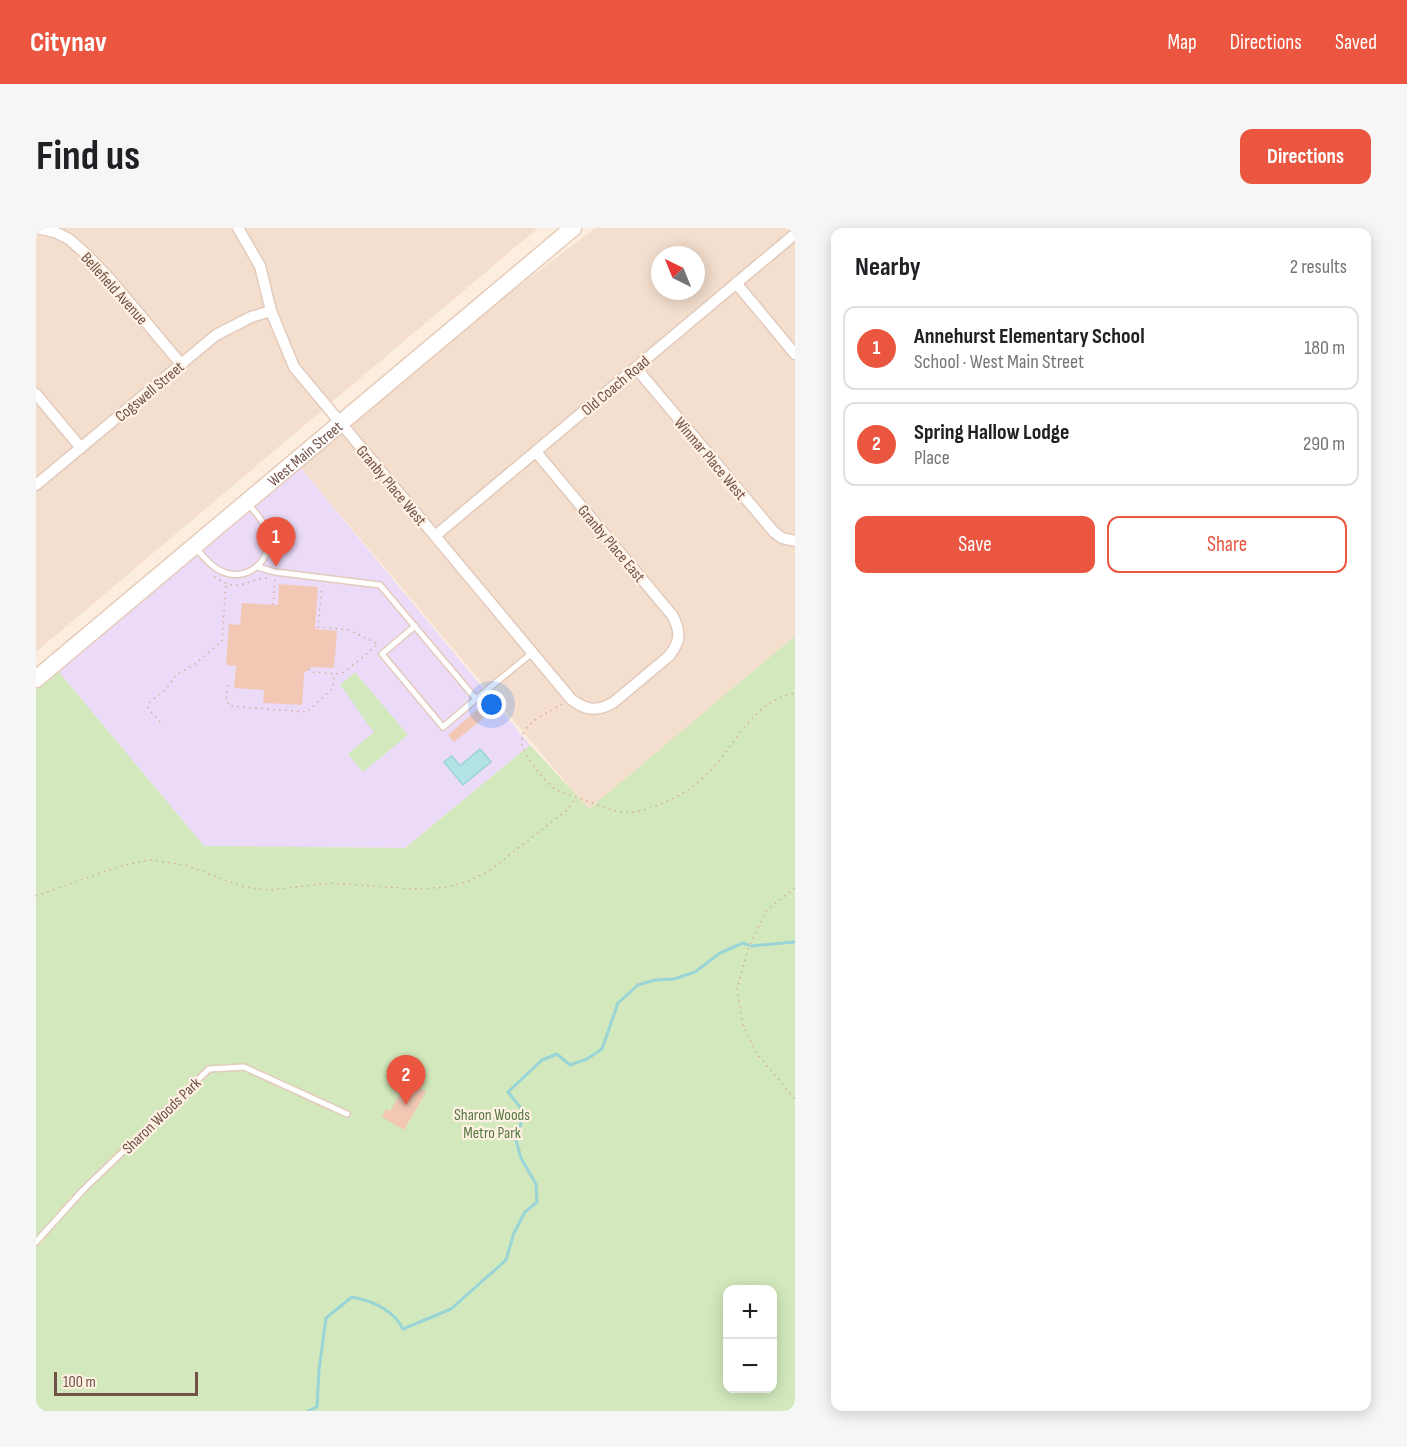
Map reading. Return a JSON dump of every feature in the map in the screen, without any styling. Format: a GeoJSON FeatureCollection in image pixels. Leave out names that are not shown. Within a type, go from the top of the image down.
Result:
{"type":"FeatureCollection","features":[{"type":"Feature","properties":{"kind":"main road","name":"West Main Street"},"geometry":{"type":"LineString","coordinates":[[36,679],[573,228]]}},
{"type":"Feature","properties":{"kind":"street","name":"Bellefield Avenue"},"geometry":{"type":"LineString","coordinates":[[37,228],[55,232],[69,239],[86,254],[181,364]]}},
{"type":"Feature","properties":{"kind":"street","name":"Granby Place West"},"geometry":{"type":"LineString","coordinates":[[238,228],[260,266],[271,311],[294,367],[571,699],[581,707],[592,710]]}},
{"type":"Feature","properties":{"kind":"street","name":"Old Coach Road"},"geometry":{"type":"LineString","coordinates":[[435,536],[795,234]]}},
{"type":"Feature","properties":{"kind":"street"},"geometry":{"type":"LineString","coordinates":[[736,283],[795,354]]}},
{"type":"Feature","properties":{"kind":"street","name":"Cogswell Street"},"geometry":{"type":"LineString","coordinates":[[36,485],[216,335],[251,317],[271,311]]}},
{"type":"Feature","properties":{"kind":"street","name":"Winmar Place West"},"geometry":{"type":"LineString","coordinates":[[636,368],[774,532],[782,538],[793,541]]}},
{"type":"Feature","properties":{"kind":"street"},"geometry":{"type":"LineString","coordinates":[[36,394],[81,448]]}},
{"type":"Feature","properties":{"kind":"street","name":"Granby Place East"},"geometry":{"type":"LineString","coordinates":[[536,452],[672,615],[678,626],[680,638],[676,648],[669,656],[614,702],[604,709],[592,710]]}},
{"type":"Feature","properties":{"kind":"lane"},"geometry":{"type":"LineString","coordinates":[[194,546],[219,570],[231,575],[245,574],[258,567],[267,555],[267,530],[260,517],[246,502]]}},
{"type":"Feature","properties":{"kind":"lane"},"geometry":{"type":"LineString","coordinates":[[258,567],[274,572],[381,585],[476,699]]}},
{"type":"Feature","properties":{"kind":"lane"},"geometry":{"type":"LineString","coordinates":[[415,626],[382,654],[443,727],[533,652]]}},
{"type":"Feature","properties":{"kind":"lane","name":"Sharon Woods Park"},"geometry":{"type":"LineString","coordinates":[[36,1242],[90,1184],[209,1069],[244,1067],[346,1114]]}},
{"type":"Feature","properties":{"kind":"path"},"geometry":{"type":"LineString","coordinates":[[212,575],[226,583],[241,586],[260,578],[275,579],[273,605]]}},
{"type":"Feature","properties":{"kind":"path"},"geometry":{"type":"LineString","coordinates":[[160,722],[148,708],[149,703],[166,688],[176,675],[195,664],[222,641],[226,583]]}},
{"type":"Feature","properties":{"kind":"path"},"geometry":{"type":"LineString","coordinates":[[308,669],[311,672],[334,674],[345,672],[378,644],[349,630],[318,627],[322,584]]}},
{"type":"Feature","properties":{"kind":"path"},"geometry":{"type":"LineString","coordinates":[[228,685],[226,698],[229,706],[307,712],[333,688],[334,674]]}},
{"type":"Feature","properties":{"kind":"path"},"geometry":{"type":"LineString","coordinates":[[563,704],[529,725],[521,741],[523,748],[555,789],[603,807],[628,812],[662,803],[693,786],[710,771],[736,736],[759,712],[772,702],[795,693]]}},
{"type":"Feature","properties":{"kind":"path"},"geometry":{"type":"LineString","coordinates":[[36,896],[120,866],[150,860],[185,865],[244,887],[270,890],[330,883],[416,889],[448,887],[469,881],[489,871],[567,810],[576,796]]}},
{"type":"Feature","properties":{"kind":"path"},"geometry":{"type":"LineString","coordinates":[[795,888],[767,910],[749,946],[737,989],[743,1024],[758,1054],[795,1099]]}},
{"type":"Feature","properties":{"kind":"shaded area"},"geometry":{"type":"Polygon","coordinates":[[[36,228],[538,228],[36,652],[36,228]]]}},
{"type":"Feature","properties":{"kind":"shaded area"},"geometry":{"type":"Polygon","coordinates":[[[595,228],[795,228],[795,636],[589,810],[295,461],[340,423],[595,228]]]}},
{"type":"Feature","properties":{"kind":"shaded area"},"geometry":{"type":"Polygon","coordinates":[[[295,461],[530,745],[405,848],[204,846],[53,665],[295,461]]]}},
{"type":"Feature","properties":{"kind":"green space","name":"Sharon Woods Metro Park"},"geometry":{"type":"Polygon","coordinates":[[[795,636],[795,1411],[36,1411],[36,679],[53,665],[204,846],[405,848],[530,745],[589,809],[795,636]]]}},
{"type":"Feature","properties":{"kind":"green space"},"geometry":{"type":"Polygon","coordinates":[[[355,672],[408,735],[363,772],[348,754],[374,732],[340,685],[355,672]]]}},
{"type":"Feature","properties":{"kind":"water"},"geometry":{"type":"Polygon","coordinates":[[[480,749],[491,762],[463,785],[444,762],[452,756],[460,766],[480,749]]]}},
{"type":"Feature","properties":{"kind":"building"},"geometry":{"type":"Polygon","coordinates":[[[279,584],[318,587],[315,629],[337,631],[334,668],[311,667],[304,673],[302,705],[263,703],[264,690],[234,688],[236,666],[226,665],[229,624],[240,625],[242,603],[278,605],[279,584]]]}},
{"type":"Feature","properties":{"kind":"building"},"geometry":{"type":"Polygon","coordinates":[[[478,709],[485,717],[454,742],[448,735],[478,709]]]}},
{"type":"Feature","properties":{"kind":"building"},"geometry":{"type":"Polygon","coordinates":[[[403,1079],[426,1092],[404,1130],[382,1117],[386,1109],[390,1111],[400,1094],[395,1091],[403,1079]]]}},
{"type":"Feature","properties":{"kind":"waterway"},"geometry":{"type":"LineString","coordinates":[[751,946],[795,942]]}},
{"type":"Feature","properties":{"kind":"waterway"},"geometry":{"type":"LineString","coordinates":[[308,1411],[317,1407],[326,1318],[352,1297],[388,1311],[403,1329],[451,1309],[506,1260],[514,1233],[525,1212],[537,1202],[536,1184],[521,1158],[516,1140],[524,1112],[508,1092],[542,1060],[557,1054],[570,1065],[587,1059],[602,1049],[618,1003],[638,985],[655,980],[674,979],[695,972],[720,953],[743,943],[748,945]]}},
{"type":"Feature","properties":{"kind":"place","name":"Annehurst Elementary School"},"geometry":{"type":"Point","coordinates":[276,567]}},
{"type":"Feature","properties":{"kind":"place","name":"Spring Hallow Lodge"},"geometry":{"type":"Point","coordinates":[406,1105]}}]}
